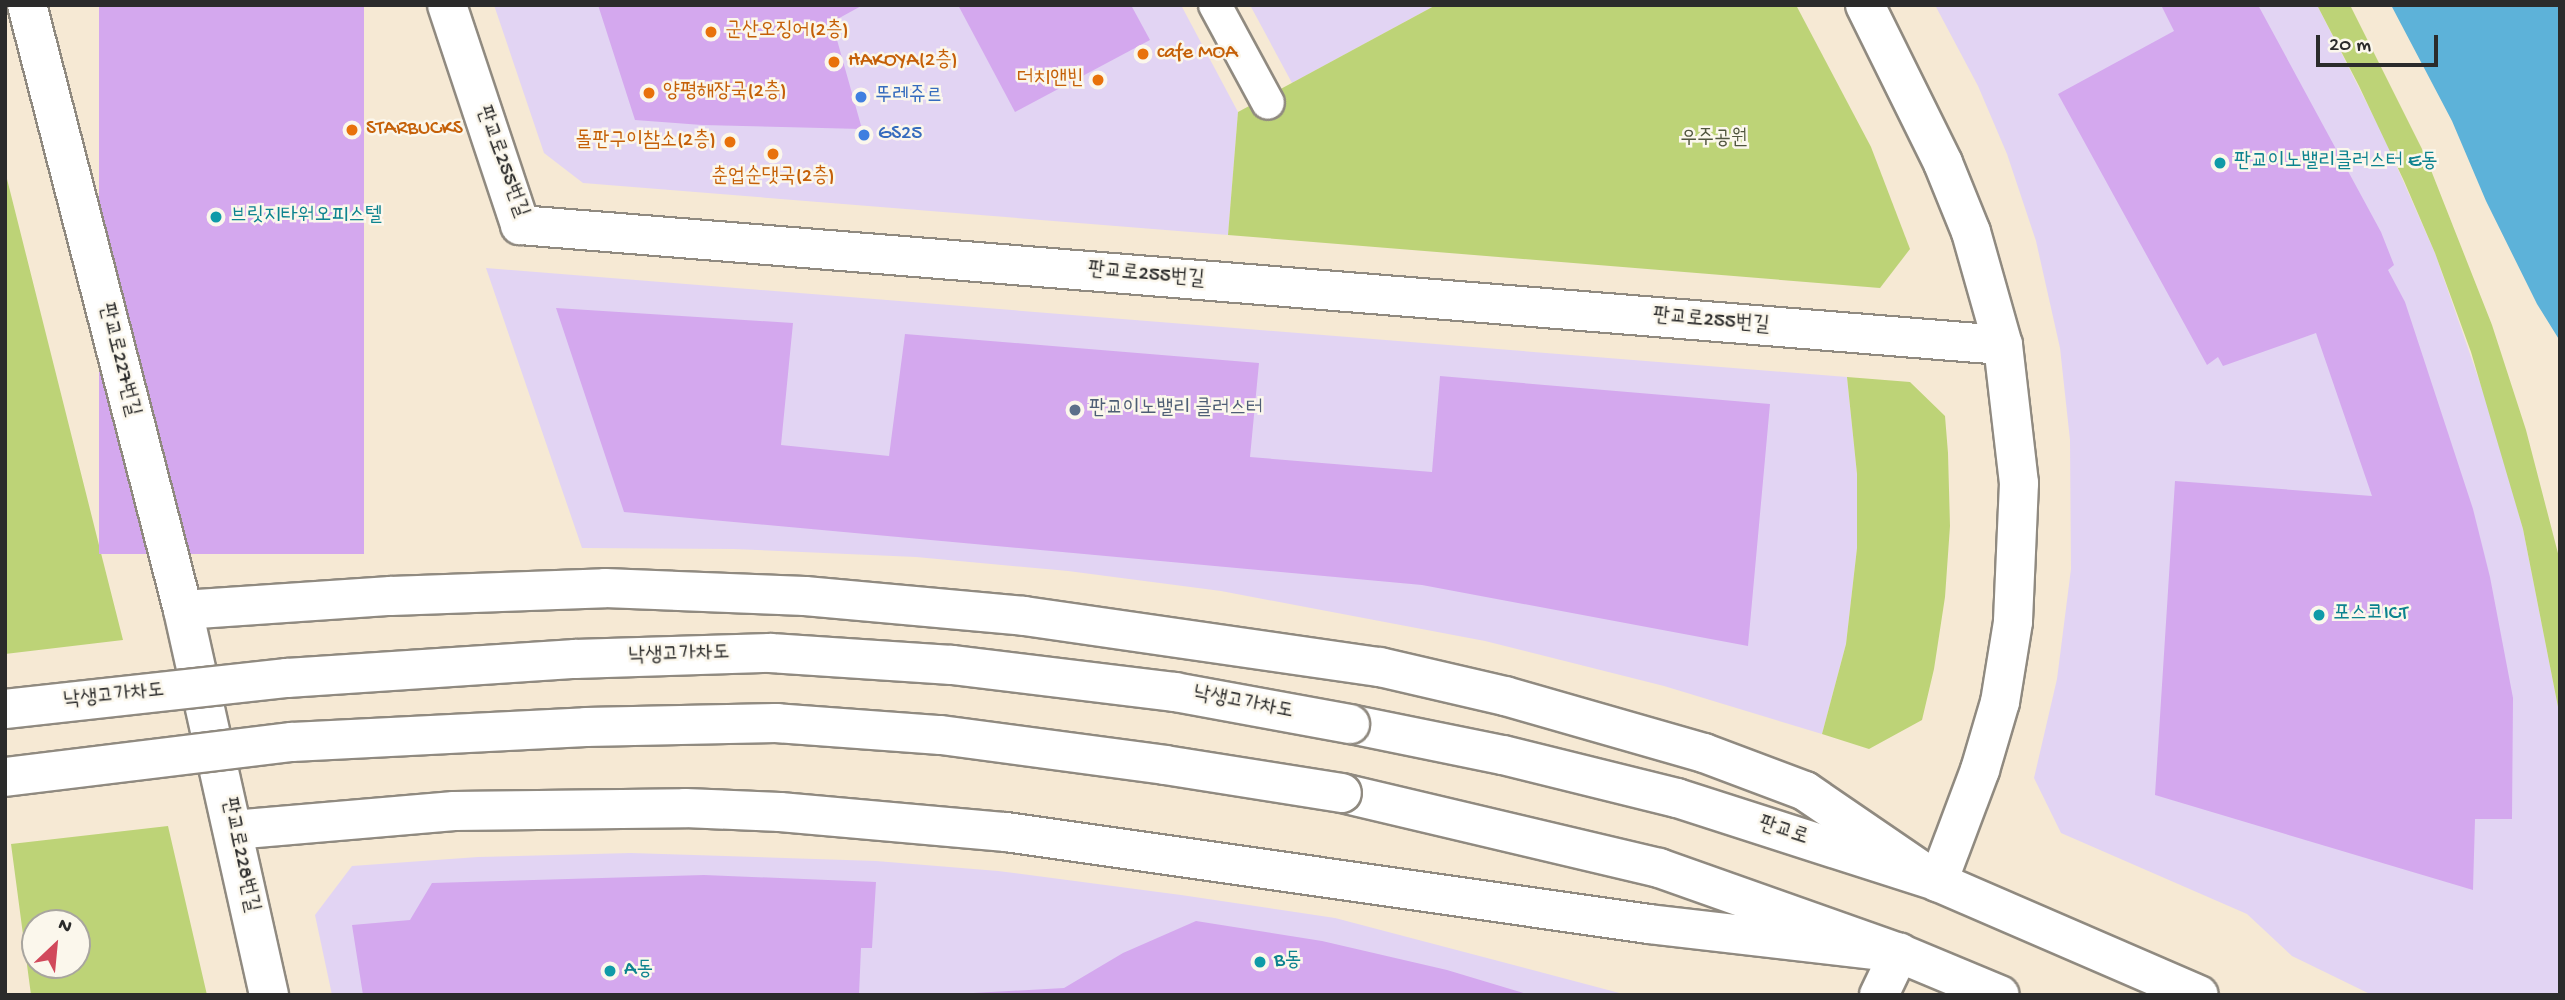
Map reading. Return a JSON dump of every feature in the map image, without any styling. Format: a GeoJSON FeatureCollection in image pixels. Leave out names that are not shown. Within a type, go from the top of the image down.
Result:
{"type":"FeatureCollection","features":[{"type":"Feature","properties":{"kind":"main road","name":"판교로227번길"},"geometry":{"type":"LineString","coordinates":[[27,5],[208,716]]}},
{"type":"Feature","properties":{"kind":"main road","name":"판교로255번길"},"geometry":{"type":"LineString","coordinates":[[447,5],[520,225],[2003,345]]}},
{"type":"Feature","properties":{"kind":"main road"},"geometry":{"type":"LineString","coordinates":[[183,610],[391,596],[605,588],[804,596],[1024,616],[1367,665],[1505,696],[1704,753],[1793,786],[1805,791],[1938,882],[1980,770],[1997,713],[2013,622],[2019,483],[2003,345],[1971,232],[1952,186],[1865,5]]}},
{"type":"Feature","properties":{"kind":"main road","name":"낙생고가차도"},"geometry":{"type":"LineString","coordinates":[[5,709],[287,678],[575,659],[770,653],[952,665],[1175,692],[1350,724]]}},
{"type":"Feature","properties":{"kind":"main road","name":"판교로228번길"},"geometry":{"type":"LineString","coordinates":[[208,716],[269,995]]}},
{"type":"Feature","properties":{"kind":"main road"},"geometry":{"type":"LineString","coordinates":[[5,777],[292,742],[586,727],[776,723],[941,735],[1165,765],[1342,793],[1659,867],[1899,953],[2000,995]]}},
{"type":"Feature","properties":{"kind":"main road","name":"판교로"},"geometry":{"type":"LineString","coordinates":[[1350,724],[1503,755],[1677,798],[1938,882],[2199,995]]}},
{"type":"Feature","properties":{"kind":"main road"},"geometry":{"type":"LineString","coordinates":[[233,830],[454,811],[685,808],[780,812],[1006,832],[1649,924],[1899,953]]}},
{"type":"Feature","properties":{"kind":"main road"},"geometry":{"type":"LineString","coordinates":[[1879,995],[1899,953]]}},
{"type":"Feature","properties":{"kind":"street"},"geometry":{"type":"LineString","coordinates":[[1215,5],[1268,103]]}},
{"type":"Feature","properties":{"kind":"shaded area"},"geometry":{"type":"Polygon","coordinates":[[[494,5],[1181,5],[1238,112],[1228,235],[583,183],[544,153],[494,5]]]}},
{"type":"Feature","properties":{"kind":"shaded area"},"geometry":{"type":"Polygon","coordinates":[[[1250,5],[1436,5],[1292,83],[1250,5]]]}},
{"type":"Feature","properties":{"kind":"shaded area"},"geometry":{"type":"Polygon","coordinates":[[[1935,5],[2317,5],[2382,133],[2435,253],[2487,403],[2523,529],[2560,717],[2560,995],[2372,995],[2292,956],[2247,914],[2061,833],[2034,778],[2057,679],[2071,569],[2070,440],[2060,348],[2036,241],[2007,154],[1978,86],[1935,5]]]}},
{"type":"Feature","properties":{"kind":"shaded area"},"geometry":{"type":"Polygon","coordinates":[[[486,268],[1847,377],[1857,474],[1857,548],[1846,644],[1822,734],[1664,686],[1485,641],[1221,591],[1068,571],[916,557],[733,549],[582,548],[486,268]]]}},
{"type":"Feature","properties":{"kind":"shaded area"},"geometry":{"type":"Polygon","coordinates":[[[631,853],[876,861],[998,871],[1181,895],[1335,918],[1627,995],[332,995],[315,915],[352,866],[478,857],[631,853]]]}},
{"type":"Feature","properties":{"kind":"green space","name":"우주공원"},"geometry":{"type":"Polygon","coordinates":[[[1436,5],[1796,5],[1871,147],[1910,249],[1880,288],[1228,235],[1238,112],[1436,5]]]}},
{"type":"Feature","properties":{"kind":"green space"},"geometry":{"type":"Polygon","coordinates":[[[2317,5],[2350,5],[2425,155],[2492,325],[2526,430],[2560,561],[2560,717],[2523,529],[2471,352],[2435,253],[2404,181],[2317,5]]]}},
{"type":"Feature","properties":{"kind":"green space"},"geometry":{"type":"Polygon","coordinates":[[[5,171],[103,561],[123,640],[5,654],[5,171]]]}},
{"type":"Feature","properties":{"kind":"green space"},"geometry":{"type":"Polygon","coordinates":[[[1847,377],[1910,382],[1945,416],[1948,453],[1950,526],[1945,597],[1934,669],[1922,720],[1869,749],[1822,734],[1846,644],[1857,548],[1857,474],[1847,377]]]}},
{"type":"Feature","properties":{"kind":"green space"},"geometry":{"type":"Polygon","coordinates":[[[168,826],[207,995],[31,995],[29,979],[91,979],[91,909],[21,909],[21,920],[11,844],[168,826]]]}},
{"type":"Feature","properties":{"kind":"water"},"geometry":{"type":"Polygon","coordinates":[[[2391,5],[2560,5],[2560,341],[2537,304],[2486,201],[2452,121],[2391,5]]]}},
{"type":"Feature","properties":{"kind":"building"},"geometry":{"type":"Polygon","coordinates":[[[99,5],[364,5],[364,554],[99,554],[99,5]]]}},
{"type":"Feature","properties":{"kind":"building"},"geometry":{"type":"Polygon","coordinates":[[[598,5],[863,5],[832,22],[862,129],[702,125],[635,120],[598,5]]]}},
{"type":"Feature","properties":{"kind":"building"},"geometry":{"type":"Polygon","coordinates":[[[958,5],[1131,5],[1150,40],[1015,112],[958,5]]]}},
{"type":"Feature","properties":{"kind":"building"},"geometry":{"type":"Polygon","coordinates":[[[2161,5],[2258,5],[2381,232],[2394,265],[2388,270],[2405,302],[2473,509],[2490,577],[2513,698],[2512,819],[2475,819],[2473,890],[2155,795],[2175,481],[2372,496],[2316,333],[2223,366],[2218,357],[2207,365],[2058,94],[2174,31],[2161,5]]]}},
{"type":"Feature","properties":{"kind":"building"},"geometry":{"type":"Polygon","coordinates":[[[556,308],[793,323],[781,445],[889,456],[905,334],[1259,363],[1250,457],[1432,472],[1440,376],[1770,404],[1748,646],[1422,585],[624,512],[556,308]]]}},
{"type":"Feature","properties":{"kind":"building","name":"A동"},"geometry":{"type":"Polygon","coordinates":[[[704,875],[876,882],[872,948],[861,948],[859,995],[363,995],[352,925],[410,920],[432,883],[704,875]]]}},
{"type":"Feature","properties":{"kind":"building","name":"B동"},"geometry":{"type":"Polygon","coordinates":[[[1196,921],[1322,941],[1447,970],[1530,995],[937,995],[1064,988],[1123,953],[1196,921]]]}},
{"type":"Feature","properties":{"kind":"place","name":"군산오징어(2층)"},"geometry":{"type":"Point","coordinates":[711,32]}},
{"type":"Feature","properties":{"kind":"place","name":"cafe MOA"},"geometry":{"type":"Point","coordinates":[1143,54]}},
{"type":"Feature","properties":{"kind":"place","name":"HAKOYA(2층)"},"geometry":{"type":"Point","coordinates":[834,62]}},
{"type":"Feature","properties":{"kind":"place","name":"더치앤빈"},"geometry":{"type":"Point","coordinates":[1098,80]}},
{"type":"Feature","properties":{"kind":"place","name":"양평해장국(2층)"},"geometry":{"type":"Point","coordinates":[649,93]}},
{"type":"Feature","properties":{"kind":"place","name":"뚜레쥬르"},"geometry":{"type":"Point","coordinates":[861,97]}},
{"type":"Feature","properties":{"kind":"place","name":"STARBUCKS"},"geometry":{"type":"Point","coordinates":[352,130]}},
{"type":"Feature","properties":{"kind":"place","name":"GS25"},"geometry":{"type":"Point","coordinates":[864,135]}},
{"type":"Feature","properties":{"kind":"place","name":"돌판구이참소(2층)"},"geometry":{"type":"Point","coordinates":[730,142]}},
{"type":"Feature","properties":{"kind":"place","name":"춘업순댓국(2층)"},"geometry":{"type":"Point","coordinates":[773,154]}},
{"type":"Feature","properties":{"kind":"place","name":"판교이노밸리클러스터 E동"},"geometry":{"type":"Point","coordinates":[2220,163]}},
{"type":"Feature","properties":{"kind":"place","name":"브릿지타워오피스텔"},"geometry":{"type":"Point","coordinates":[216,217]}},
{"type":"Feature","properties":{"kind":"place","name":"판교이노밸리 클러스터"},"geometry":{"type":"Point","coordinates":[1075,410]}},
{"type":"Feature","properties":{"kind":"place","name":"포스코ICT"},"geometry":{"type":"Point","coordinates":[2319,615]}},
{"type":"Feature","properties":{"kind":"place","name":"B동"},"geometry":{"type":"Point","coordinates":[1260,962]}},
{"type":"Feature","properties":{"kind":"place","name":"A동"},"geometry":{"type":"Point","coordinates":[610,971]}}]}
